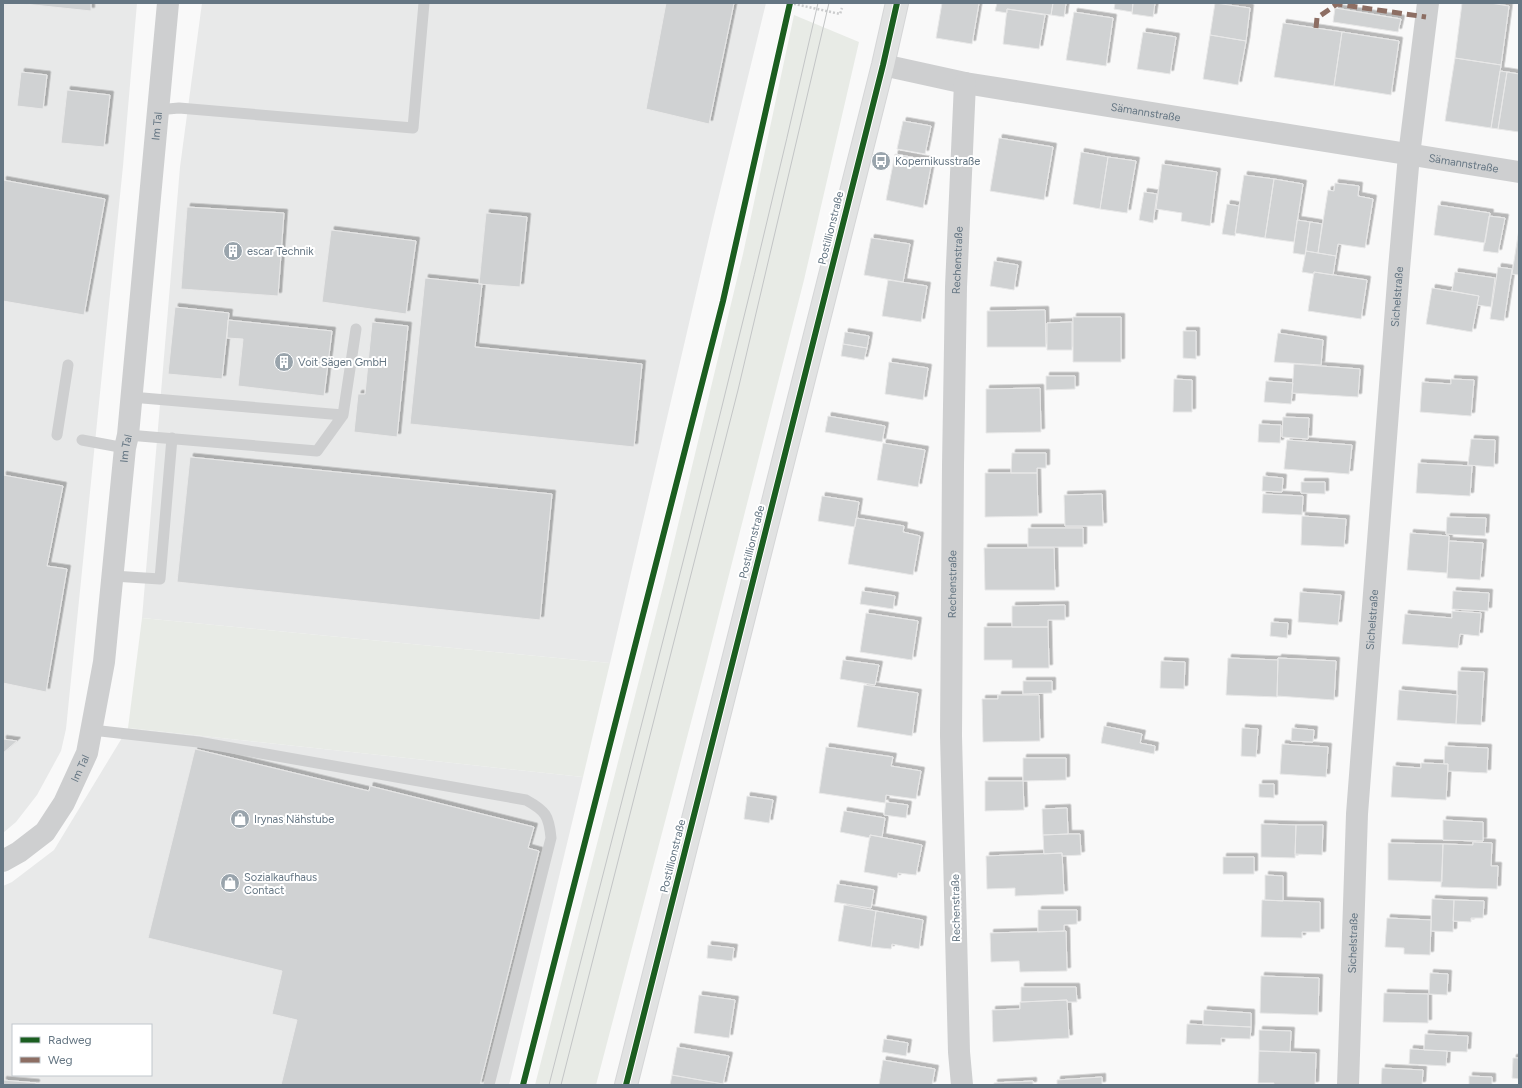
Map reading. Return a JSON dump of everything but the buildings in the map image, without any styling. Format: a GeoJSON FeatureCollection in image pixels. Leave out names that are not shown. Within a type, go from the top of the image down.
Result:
{"type":"FeatureCollection","features":[{"type":"Feature","properties":{"kind":"street","name":"Im Tal"},"geometry":{"type":"LineString","coordinates":[[3,861],[19,852],[45,832],[64,803],[87,753],[92,730],[104,662],[113,576],[168,3]]}},
{"type":"Feature","properties":{"kind":"street","name":"Postillionstraße"},"geometry":{"type":"LineString","coordinates":[[626,1085],[883,65],[897,3]]}},
{"type":"Feature","properties":{"kind":"street"},"geometry":{"type":"LineString","coordinates":[[1409,155],[1428,3]]}},
{"type":"Feature","properties":{"kind":"street","name":"Sämannstraße"},"geometry":{"type":"LineString","coordinates":[[883,65],[965,83],[1519,172]]}},
{"type":"Feature","properties":{"kind":"street","name":"Rechenstraße"},"geometry":{"type":"LineString","coordinates":[[962,1085],[959,1052],[951,728],[956,287],[965,83]]}},
{"type":"Feature","properties":{"kind":"street","name":"Sichelstraße"},"geometry":{"type":"LineString","coordinates":[[1348,1085],[1356,814],[1378,524],[1409,155]]}},
{"type":"Feature","properties":{"kind":"lane"},"geometry":{"type":"LineString","coordinates":[[158,107],[413,128],[424,3]]}},
{"type":"Feature","properties":{"kind":"lane"},"geometry":{"type":"LineString","coordinates":[[82,440],[127,441],[172,438],[317,451],[343,415],[356,329]]}},
{"type":"Feature","properties":{"kind":"lane"},"geometry":{"type":"LineString","coordinates":[[57,435],[68,365]]}},
{"type":"Feature","properties":{"kind":"lane"},"geometry":{"type":"LineString","coordinates":[[131,397],[343,415]]}},
{"type":"Feature","properties":{"kind":"lane"},"geometry":{"type":"LineString","coordinates":[[113,576],[160,579],[172,438]]}},
{"type":"Feature","properties":{"kind":"lane"},"geometry":{"type":"LineString","coordinates":[[92,730],[198,742],[526,800],[540,808],[549,820],[551,838],[488,1085]]}},
{"type":"Feature","properties":{"kind":"path"},"geometry":{"type":"LineString","coordinates":[[790,3],[805,5],[840,14],[842,8]]}},
{"type":"Feature","properties":{"kind":"shaded area"},"geometry":{"type":"Polygon","coordinates":[[[3,3],[137,3],[123,166],[66,729],[61,751],[37,795],[16,822],[3,833],[3,3]]]}},
{"type":"Feature","properties":{"kind":"shaded area"},"geometry":{"type":"Polygon","coordinates":[[[202,3],[766,3],[714,216],[610,663],[142,618],[180,167],[202,3]]]}},
{"type":"Feature","properties":{"kind":"shaded area"},"geometry":{"type":"Polygon","coordinates":[[[794,15],[859,42],[804,280],[706,665],[596,1085],[535,1085],[665,579],[743,254],[794,15]]]}},
{"type":"Feature","properties":{"kind":"shaded area"},"geometry":{"type":"Polygon","coordinates":[[[142,618],[610,663],[583,777],[128,728],[142,618]]]}},
{"type":"Feature","properties":{"kind":"shaded area"},"geometry":{"type":"Polygon","coordinates":[[[128,728],[583,777],[509,1085],[3,1085],[3,886],[12,882],[54,850],[128,728]]]}},
{"type":"Feature","properties":{"kind":"tram line"},"geometry":{"type":"LineString","coordinates":[[549,1085],[721,410],[787,139],[818,3]]}},
{"type":"Feature","properties":{"kind":"tram line"},"geometry":{"type":"LineString","coordinates":[[561,1085],[738,390],[829,3]]}},
{"type":"Feature","properties":{"kind":"marked path"},"geometry":{"type":"LineString","coordinates":[[1316,28],[1317,18],[1337,4],[1426,17]]}},
{"type":"Feature","properties":{"kind":"cycle path"},"geometry":{"type":"LineString","coordinates":[[523,1085],[723,301],[790,3]]}},
{"type":"Feature","properties":{"kind":"cycle path"},"geometry":{"type":"LineString","coordinates":[[626,1085],[883,65],[897,3]]}},
{"type":"Feature","properties":{"kind":"place","name":"Kopernikusstraße"},"geometry":{"type":"Point","coordinates":[881,161]}},
{"type":"Feature","properties":{"kind":"place","name":"escar Technik"},"geometry":{"type":"Point","coordinates":[233,251]}},
{"type":"Feature","properties":{"kind":"place","name":"Voit Sägen GmbH"},"geometry":{"type":"Point","coordinates":[284,362]}},
{"type":"Feature","properties":{"kind":"place","name":"Irynas Nähstube"},"geometry":{"type":"Point","coordinates":[240,819]}},
{"type":"Feature","properties":{"kind":"place","name":"Sozialkaufhaus Contact"},"geometry":{"type":"Point","coordinates":[230,883]}}]}
